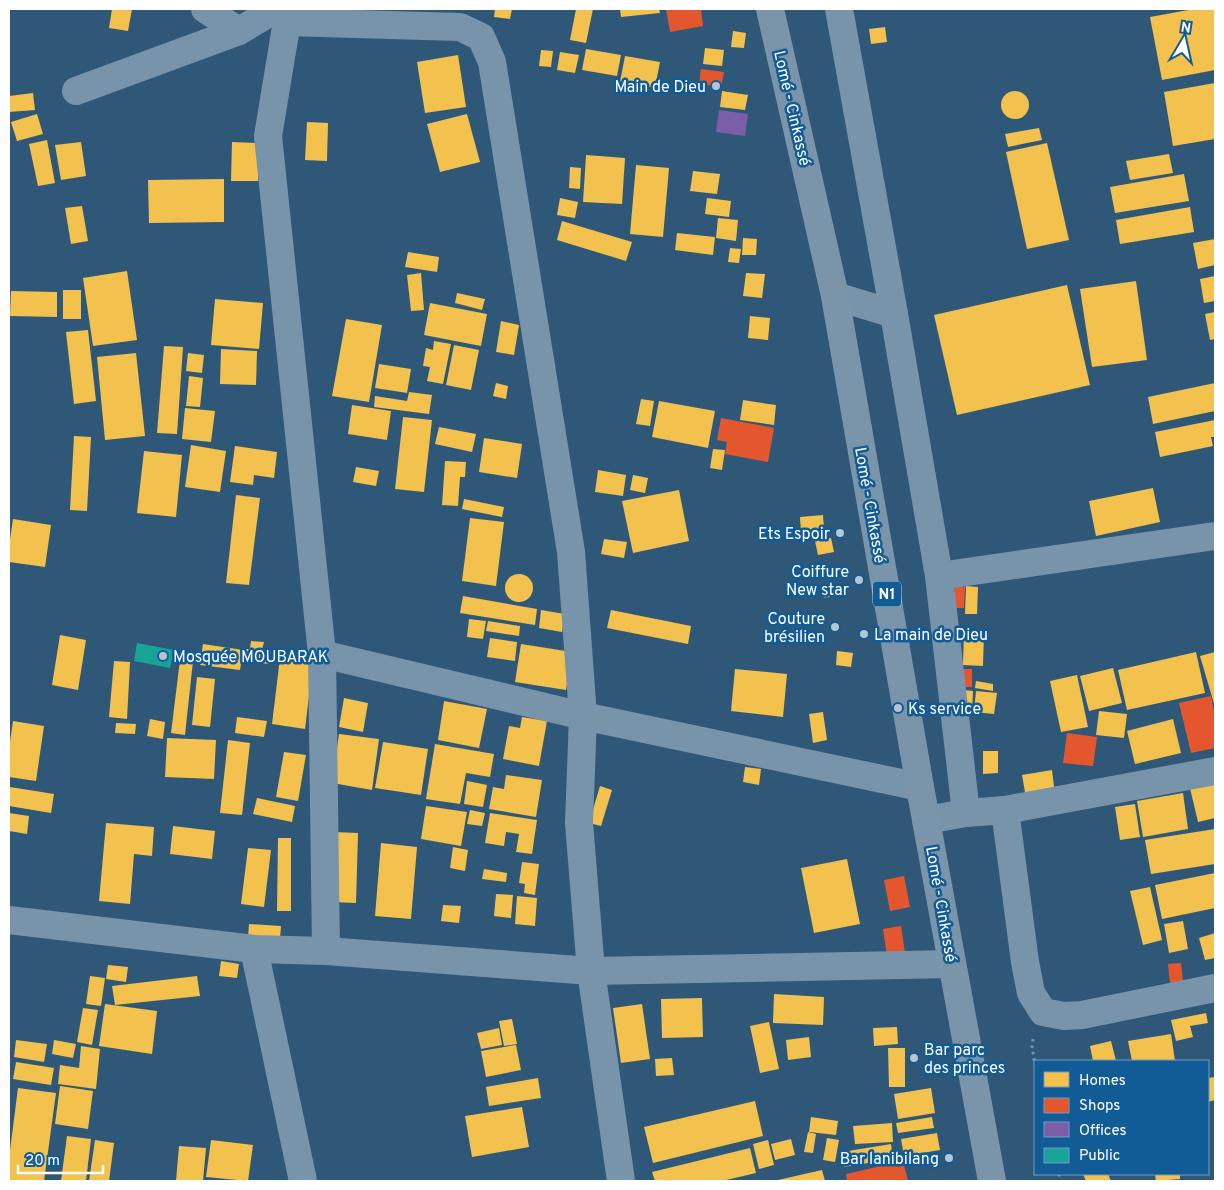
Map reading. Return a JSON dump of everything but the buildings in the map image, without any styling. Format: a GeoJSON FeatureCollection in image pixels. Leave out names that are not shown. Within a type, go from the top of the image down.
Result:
{"type":"FeatureCollection","features":[{"type":"Feature","properties":{"kind":"highway","name":"Lomé - Cinkassé"},"geometry":{"type":"LineString","coordinates":[[770,9],[835,296],[920,787],[992,1181]]}},
{"type":"Feature","properties":{"kind":"street"},"geometry":{"type":"LineString","coordinates":[[205,9],[240,31]]}},
{"type":"Feature","properties":{"kind":"street"},"geometry":{"type":"LineString","coordinates":[[839,9],[939,576],[966,813]]}},
{"type":"Feature","properties":{"kind":"street"},"geometry":{"type":"LineString","coordinates":[[284,13],[268,136],[322,654],[326,951]]}},
{"type":"Feature","properties":{"kind":"street"},"geometry":{"type":"LineString","coordinates":[[76,91],[284,13],[460,27],[482,37],[492,62],[571,552],[583,716],[579,823],[591,971],[621,1181]]}},
{"type":"Feature","properties":{"kind":"street"},"geometry":{"type":"LineString","coordinates":[[835,296],[894,314]]}},
{"type":"Feature","properties":{"kind":"street"},"geometry":{"type":"LineString","coordinates":[[939,576],[1215,536]]}},
{"type":"Feature","properties":{"kind":"street"},"geometry":{"type":"LineString","coordinates":[[322,654],[583,716],[920,787]]}},
{"type":"Feature","properties":{"kind":"street"},"geometry":{"type":"LineString","coordinates":[[926,820],[966,813],[1005,810],[1215,771]]}},
{"type":"Feature","properties":{"kind":"street"},"geometry":{"type":"LineString","coordinates":[[1005,810],[1024,962],[1031,993],[1042,1012],[1064,1016],[1082,1015],[1215,988]]}},
{"type":"Feature","properties":{"kind":"street"},"geometry":{"type":"LineString","coordinates":[[9,920],[254,949],[326,951],[591,971],[952,964]]}},
{"type":"Feature","properties":{"kind":"street"},"geometry":{"type":"LineString","coordinates":[[254,949],[303,1181]]}},
{"type":"Feature","properties":{"kind":"place","name":"Main de Dieu"},"geometry":{"type":"Point","coordinates":[716,86]}},
{"type":"Feature","properties":{"kind":"place","name":"Ets Espoir"},"geometry":{"type":"Point","coordinates":[840,533]}},
{"type":"Feature","properties":{"kind":"place","name":"Coiffure New star"},"geometry":{"type":"Point","coordinates":[859,580]}},
{"type":"Feature","properties":{"kind":"place","name":"Couture brésilien"},"geometry":{"type":"Point","coordinates":[835,627]}},
{"type":"Feature","properties":{"kind":"place","name":"La main de Dieu"},"geometry":{"type":"Point","coordinates":[864,634]}},
{"type":"Feature","properties":{"kind":"place","name":"Mosquée MOUBARAK"},"geometry":{"type":"Point","coordinates":[163,656]}},
{"type":"Feature","properties":{"kind":"place","name":"Ks service"},"geometry":{"type":"Point","coordinates":[898,708]}},
{"type":"Feature","properties":{"kind":"place","name":"Bar parc des princes"},"geometry":{"type":"Point","coordinates":[914,1058]}},
{"type":"Feature","properties":{"kind":"place","name":"Bar lanibilang"},"geometry":{"type":"Point","coordinates":[949,1158]}}]}
